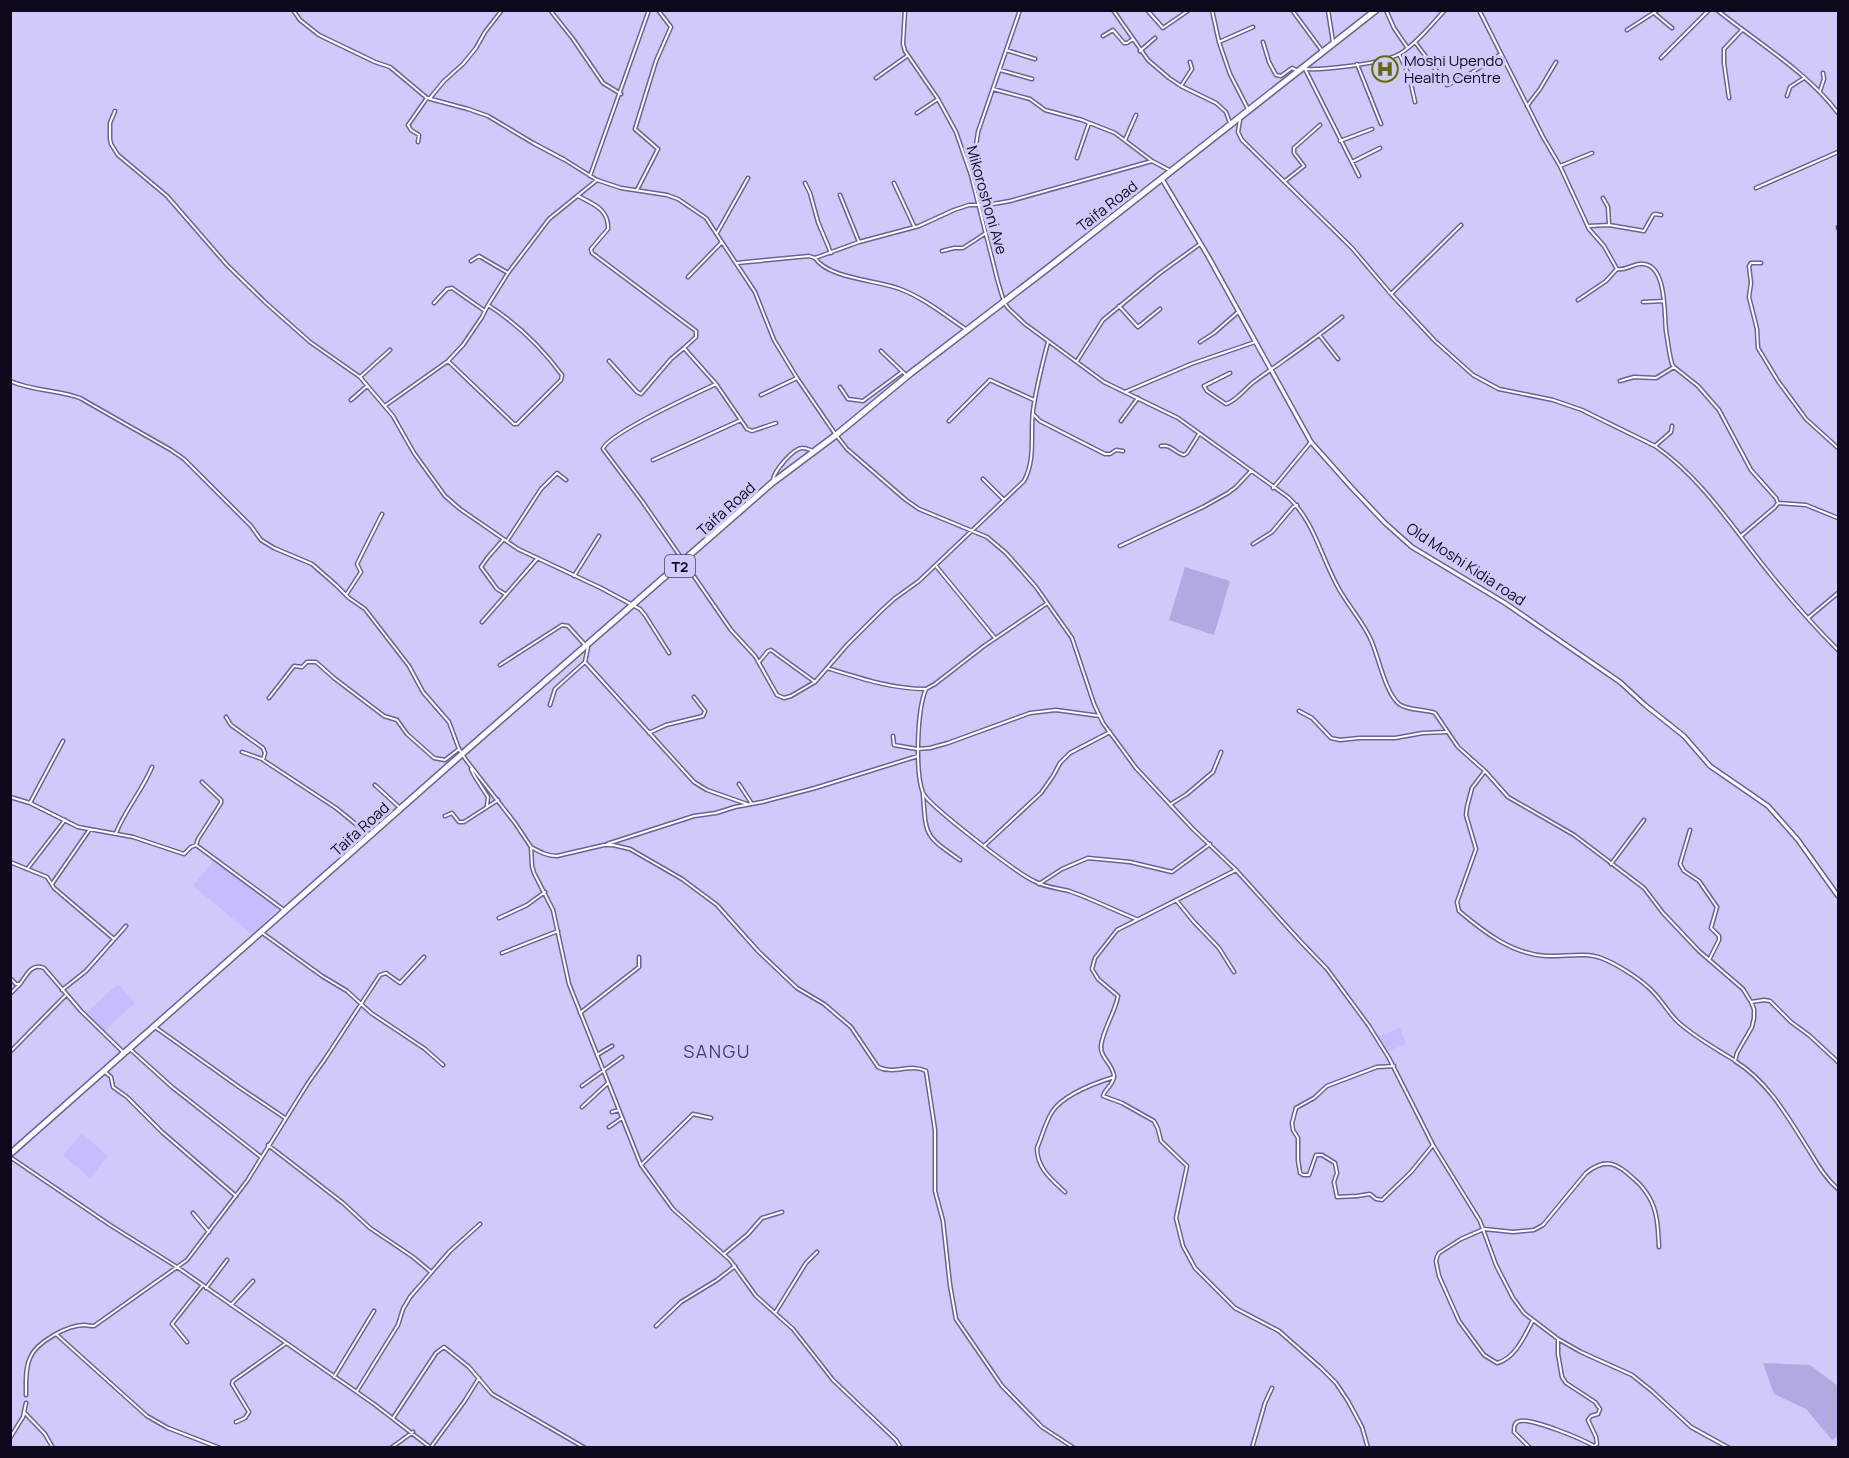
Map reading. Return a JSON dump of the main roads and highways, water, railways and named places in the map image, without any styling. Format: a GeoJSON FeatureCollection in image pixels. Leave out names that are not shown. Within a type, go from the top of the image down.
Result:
{"type":"FeatureCollection","features":[{"type":"Feature","properties":{"kind":"highway","name":"Taifa Road"},"geometry":{"type":"LineString","coordinates":[[10,1155],[370,837],[461,751],[684,562],[772,483],[836,435],[904,374],[1004,302],[1374,11]]}},
{"type":"Feature","properties":{"kind":"place","name":"Moshi Upendo Health Centre"},"geometry":{"type":"Point","coordinates":[1385,69]}},
{"type":"Feature","properties":{"kind":"district","name":"SANGU"},"geometry":{"type":"Point","coordinates":[717,1051]}}]}
